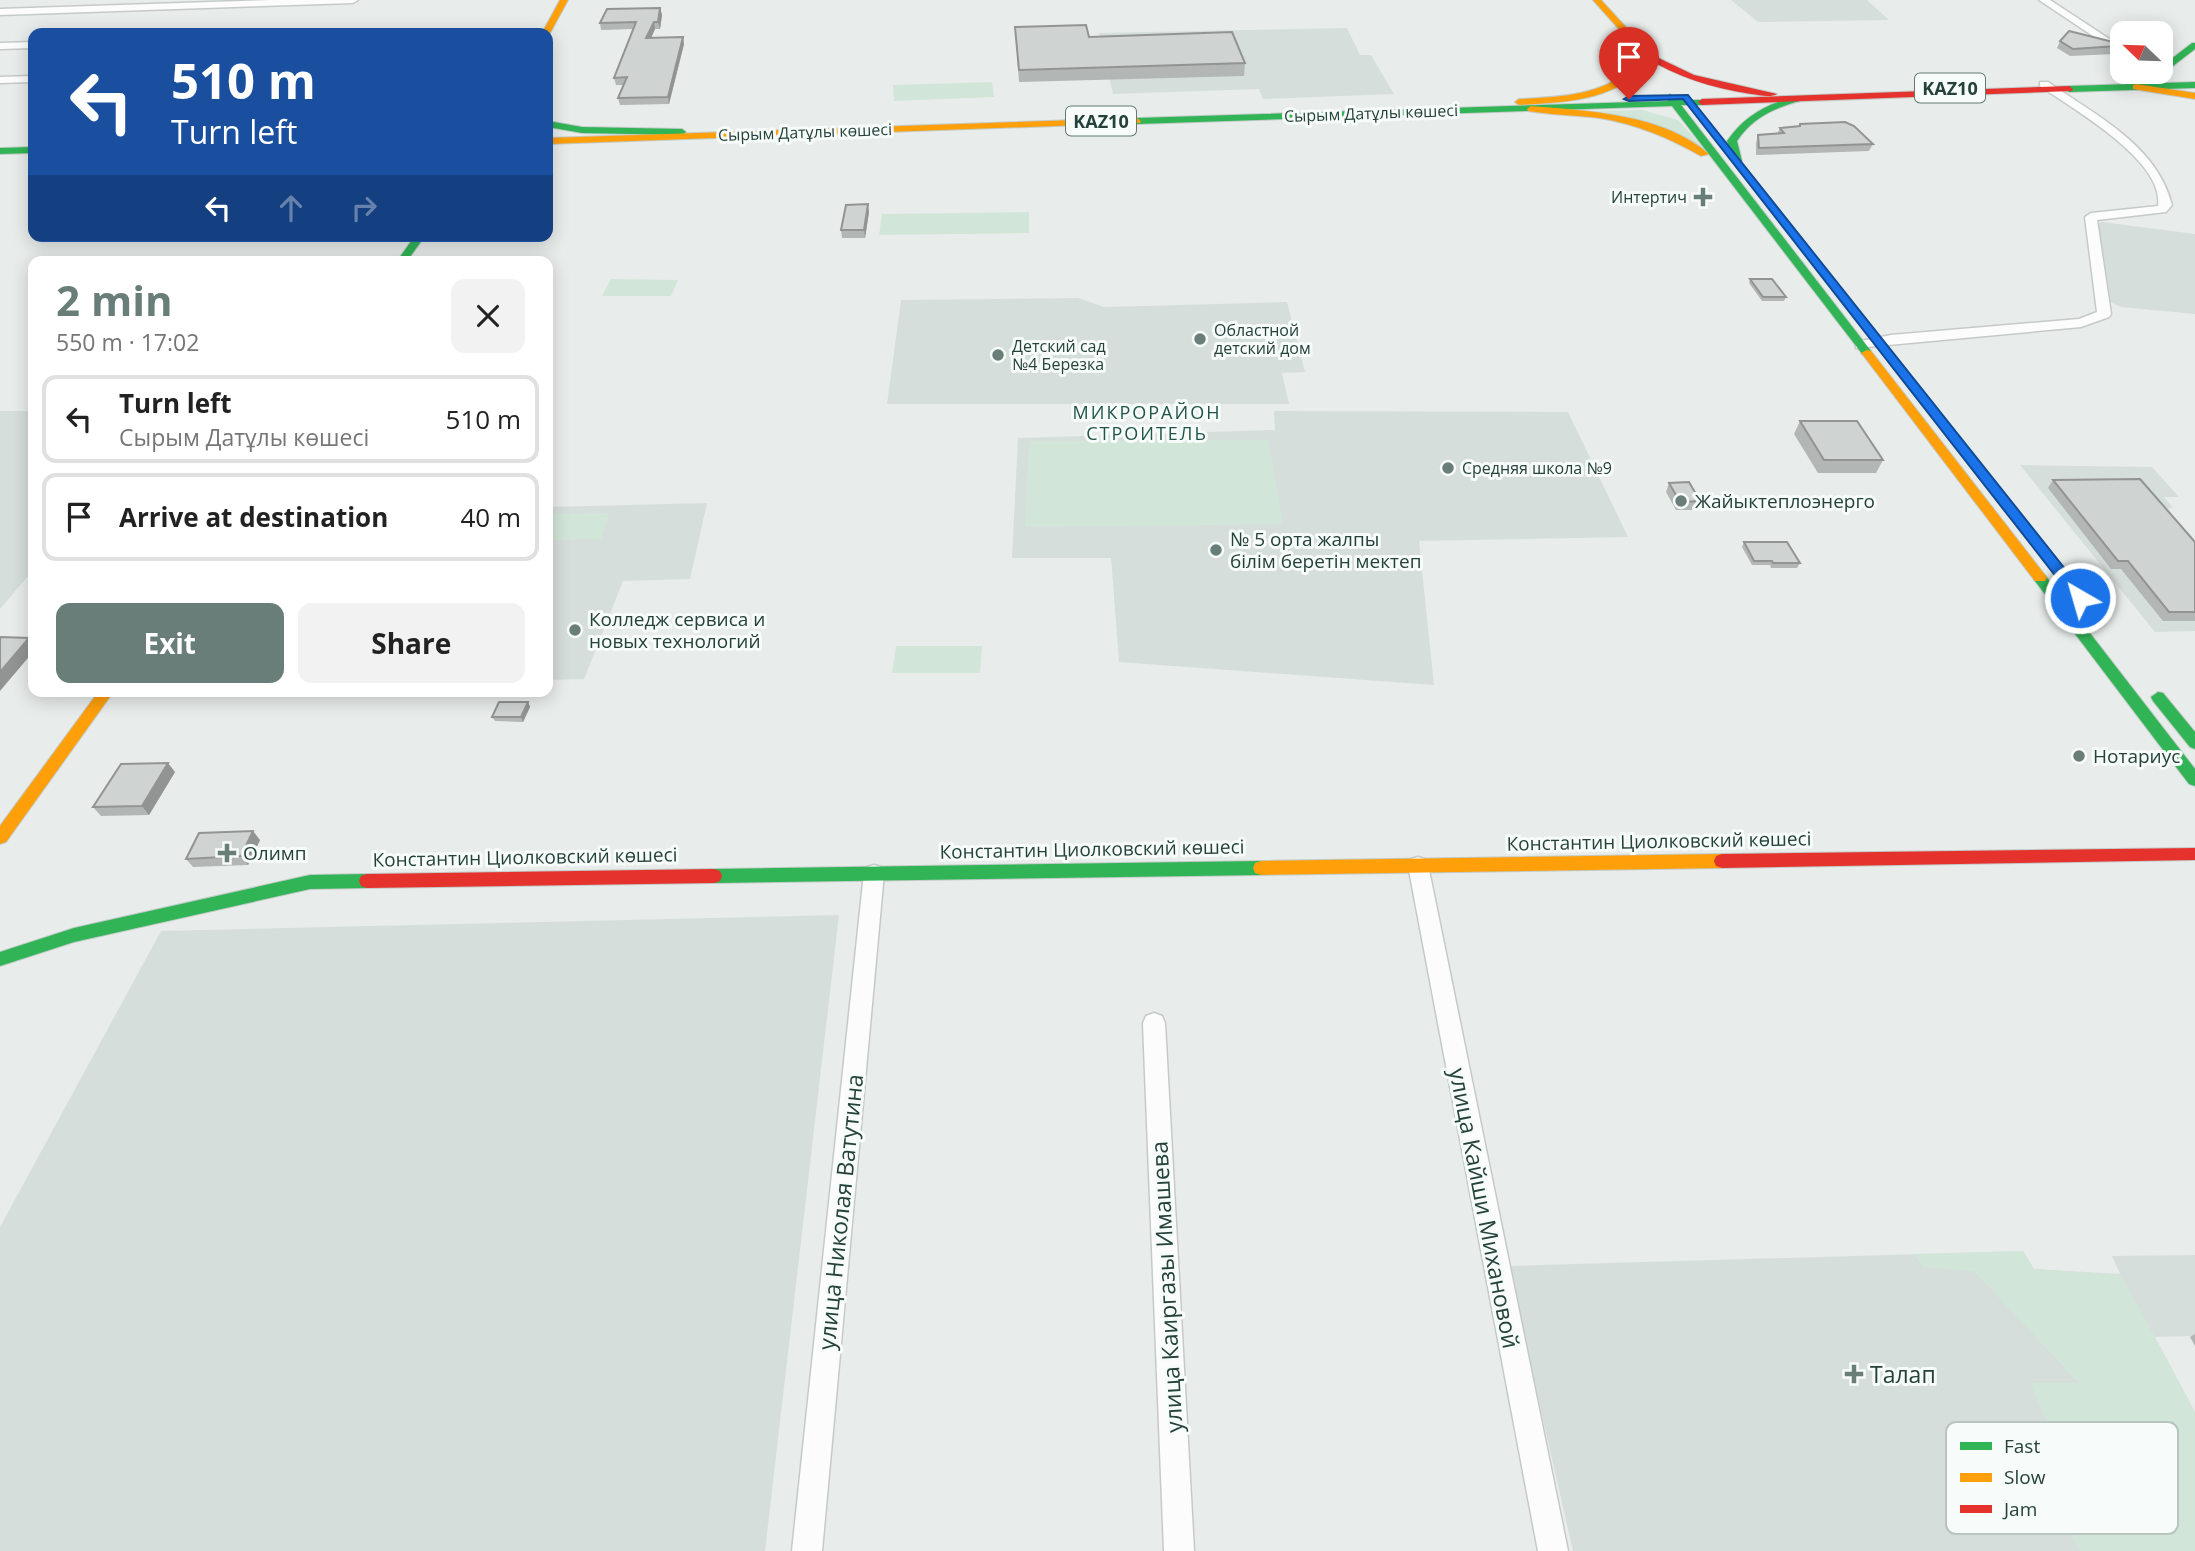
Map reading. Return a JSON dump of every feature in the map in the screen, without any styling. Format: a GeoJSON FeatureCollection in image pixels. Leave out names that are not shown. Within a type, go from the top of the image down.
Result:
{"type":"FeatureCollection","features":[{"type":"Feature","properties":{"kind":"main road"},"geometry":{"type":"LineString","coordinates":[[549,28],[564,0]]}},
{"type":"Feature","properties":{"kind":"main road"},"geometry":{"type":"LineString","coordinates":[[1583,0],[1639,54],[1673,95],[1737,161],[1908,380]]}},
{"type":"Feature","properties":{"kind":"main road"},"geometry":{"type":"LineString","coordinates":[[1597,0],[1673,95],[1737,183],[2195,780]]}},
{"type":"Feature","properties":{"kind":"main road"},"geometry":{"type":"LineString","coordinates":[[2174,61],[2195,45]]}},
{"type":"Feature","properties":{"kind":"main road"},"geometry":{"type":"LineString","coordinates":[[1639,54],[1686,79],[1773,94]]}},
{"type":"Feature","properties":{"kind":"main road"},"geometry":{"type":"LineString","coordinates":[[1521,105],[1614,86],[1635,71],[1639,54]]}},
{"type":"Feature","properties":{"kind":"main road","name":"Сырым Датұлы көшесі"},"geometry":{"type":"LineString","coordinates":[[2174,83],[2195,82]]}},
{"type":"Feature","properties":{"kind":"main road"},"geometry":{"type":"LineString","coordinates":[[2132,84],[2195,96]]}},
{"type":"Feature","properties":{"kind":"main road","name":"Сырым Датұлы көшесі"},"geometry":{"type":"LineString","coordinates":[[553,136],[681,134],[1521,105],[1673,95],[2132,84]]}},
{"type":"Feature","properties":{"kind":"main road","name":"Сырым Датұлы көшесі"},"geometry":{"type":"LineString","coordinates":[[1673,95],[1797,99],[2047,87]]}},
{"type":"Feature","properties":{"kind":"main road"},"geometry":{"type":"LineString","coordinates":[[1737,161],[1732,141],[1748,119],[1767,106],[1797,99]]}},
{"type":"Feature","properties":{"kind":"main road"},"geometry":{"type":"LineString","coordinates":[[1521,105],[1610,116],[1658,128],[1680,137],[1737,183]]}},
{"type":"Feature","properties":{"kind":"main road"},"geometry":{"type":"LineString","coordinates":[[553,125],[582,130],[681,134]]}},
{"type":"Feature","properties":{"kind":"main road"},"geometry":{"type":"LineString","coordinates":[[553,154],[681,134]]}},
{"type":"Feature","properties":{"kind":"main road","name":"Сырым Датұлы көшесі"},"geometry":{"type":"LineString","coordinates":[[553,141],[681,134]]}},
{"type":"Feature","properties":{"kind":"main road"},"geometry":{"type":"LineString","coordinates":[[0,152],[28,150]]}},
{"type":"Feature","properties":{"kind":"main road"},"geometry":{"type":"LineString","coordinates":[[0,158],[28,157]]}},
{"type":"Feature","properties":{"kind":"main road"},"geometry":{"type":"LineString","coordinates":[[413,256],[429,242]]}},
{"type":"Feature","properties":{"kind":"main road"},"geometry":{"type":"LineString","coordinates":[[2144,679],[2195,744]]}},
{"type":"Feature","properties":{"kind":"main road"},"geometry":{"type":"LineString","coordinates":[[27,772],[84,697]]}},
{"type":"Feature","properties":{"kind":"main road"},"geometry":{"type":"LineString","coordinates":[[0,838],[103,697]]}},
{"type":"Feature","properties":{"kind":"main road","name":"Константин Циолковский көшесі"},"geometry":{"type":"LineString","coordinates":[[0,959],[74,935],[310,881],[2195,854]]}},
{"type":"Feature","properties":{"kind":"street"},"geometry":{"type":"LineString","coordinates":[[0,12],[353,0]]}},
{"type":"Feature","properties":{"kind":"street"},"geometry":{"type":"LineString","coordinates":[[2044,0],[2110,44]]}},
{"type":"Feature","properties":{"kind":"street"},"geometry":{"type":"LineString","coordinates":[[0,46],[28,45]]}},
{"type":"Feature","properties":{"kind":"street"},"geometry":{"type":"LineString","coordinates":[[0,80],[28,79]]}},
{"type":"Feature","properties":{"kind":"street"},"geometry":{"type":"LineString","coordinates":[[1861,345],[1878,341],[2081,323],[2104,314],[2091,217],[2162,209],[2166,205],[2157,177],[2139,155],[2047,87]]}},
{"type":"Feature","properties":{"kind":"street","name":"улица Кайши Михановой"},"geometry":{"type":"LineString","coordinates":[[1418,865],[1553,1551]]}},
{"type":"Feature","properties":{"kind":"street","name":"улица Николая Ватутина"},"geometry":{"type":"LineString","coordinates":[[807,1551],[874,873]]}},
{"type":"Feature","properties":{"kind":"street","name":"улица Каиргазы Имашева"},"geometry":{"type":"LineString","coordinates":[[1154,1023],[1179,1551]]}},
{"type":"Feature","properties":{"kind":"shaded area"},"geometry":{"type":"Polygon","coordinates":[[[1731,0],[1867,0],[1889,20],[1758,22],[1731,0]]]}},
{"type":"Feature","properties":{"kind":"shaded area"},"geometry":{"type":"Polygon","coordinates":[[[1347,28],[1360,55],[1371,55],[1394,94],[1263,99],[1259,89],[1113,94],[1099,33],[1347,28]]]}},
{"type":"Feature","properties":{"kind":"shaded area"},"geometry":{"type":"Polygon","coordinates":[[[2102,222],[2195,234],[2195,314],[2121,307],[2110,302],[2096,224],[2102,222]]]}},
{"type":"Feature","properties":{"kind":"shaded area"},"geometry":{"type":"Polygon","coordinates":[[[1078,298],[1104,307],[1287,302],[1305,372],[1282,373],[1289,404],[887,404],[901,300],[1078,298]]]}},
{"type":"Feature","properties":{"kind":"shaded area"},"geometry":{"type":"Polygon","coordinates":[[[0,411],[28,411],[28,576],[0,609],[0,411]]]}},
{"type":"Feature","properties":{"kind":"shaded area","name":"№ 5 орта жалпы білім беретін мектеп"},"geometry":{"type":"Polygon","coordinates":[[[1274,411],[1568,412],[1628,537],[1419,541],[1434,685],[1119,662],[1111,558],[1012,558],[1018,438],[1275,430],[1274,411]]]}},
{"type":"Feature","properties":{"kind":"shaded area"},"geometry":{"type":"Polygon","coordinates":[[[2020,465],[2152,467],[2179,497],[2164,497],[2173,508],[2165,509],[2195,547],[2195,631],[2155,632],[2020,465]]]}},
{"type":"Feature","properties":{"kind":"shaded area","name":"Колледж сервиса и новых технологий"},"geometry":{"type":"Polygon","coordinates":[[[707,503],[690,579],[623,581],[584,679],[553,680],[553,507],[707,503]]]}},
{"type":"Feature","properties":{"kind":"shaded area"},"geometry":{"type":"Polygon","coordinates":[[[839,915],[765,1551],[0,1551],[0,1227],[161,931],[839,915]]]}},
{"type":"Feature","properties":{"kind":"shaded area","name":"Талап"},"geometry":{"type":"Polygon","coordinates":[[[2023,1251],[2034,1269],[2120,1274],[2112,1256],[2195,1255],[2195,1336],[2155,1337],[2195,1412],[2195,1551],[1573,1551],[1508,1266],[2023,1251]]]}},
{"type":"Feature","properties":{"kind":"green space"},"geometry":{"type":"Polygon","coordinates":[[[992,82],[994,97],[894,101],[893,85],[992,82]]]}},
{"type":"Feature","properties":{"kind":"green space"},"geometry":{"type":"Polygon","coordinates":[[[1642,110],[1678,120],[1707,152],[1695,143],[1588,111],[1642,110]]]}},
{"type":"Feature","properties":{"kind":"green space"},"geometry":{"type":"Polygon","coordinates":[[[1029,212],[1029,233],[879,235],[882,214],[1029,212]]]}},
{"type":"Feature","properties":{"kind":"green space"},"geometry":{"type":"Polygon","coordinates":[[[611,279],[678,280],[671,296],[602,296],[611,279]]]}},
{"type":"Feature","properties":{"kind":"green space"},"geometry":{"type":"Polygon","coordinates":[[[1268,440],[1283,524],[1025,527],[1029,441],[1268,440]]]}},
{"type":"Feature","properties":{"kind":"green space"},"geometry":{"type":"Polygon","coordinates":[[[610,513],[601,539],[553,540],[553,514],[610,513]]]}},
{"type":"Feature","properties":{"kind":"green space"},"geometry":{"type":"Polygon","coordinates":[[[896,646],[982,646],[980,673],[892,673],[896,646]]]}},
{"type":"Feature","properties":{"kind":"green space"},"geometry":{"type":"Polygon","coordinates":[[[2023,1251],[2034,1269],[2121,1275],[2195,1412],[2195,1551],[2079,1551],[2071,1534],[2178,1534],[2178,1422],[2047,1422],[2030,1383],[2079,1383],[1974,1271],[1923,1267],[1913,1254],[2023,1251]]]}},
{"type":"Feature","properties":{"kind":"building"},"geometry":{"type":"Polygon","coordinates":[[[660,8],[658,22],[654,22],[646,38],[683,37],[668,97],[618,98],[627,77],[614,78],[636,22],[600,23],[607,9],[660,8]]]}},
{"type":"Feature","properties":{"kind":"building"},"geometry":{"type":"Polygon","coordinates":[[[1086,25],[1089,37],[1232,32],[1245,63],[1019,70],[1015,27],[1086,25]]]}},
{"type":"Feature","properties":{"kind":"building"},"geometry":{"type":"Polygon","coordinates":[[[2069,31],[2109,41],[2110,47],[2073,49],[2060,41],[2069,31]]]}},
{"type":"Feature","properties":{"kind":"building"},"geometry":{"type":"Polygon","coordinates":[[[1845,122],[1854,126],[1873,144],[1759,148],[1758,135],[1784,133],[1780,128],[1800,124],[1845,122]]]}},
{"type":"Feature","properties":{"kind":"building"},"geometry":{"type":"Polygon","coordinates":[[[868,204],[864,230],[841,230],[846,205],[868,204]]]}},
{"type":"Feature","properties":{"kind":"building"},"geometry":{"type":"Polygon","coordinates":[[[1750,279],[1772,279],[1786,297],[1763,297],[1750,279]]]}},
{"type":"Feature","properties":{"kind":"building"},"geometry":{"type":"Polygon","coordinates":[[[1800,421],[1857,421],[1883,460],[1824,460],[1800,421]]]}},
{"type":"Feature","properties":{"kind":"building"},"geometry":{"type":"Polygon","coordinates":[[[2140,479],[2195,542],[2195,612],[2169,612],[2128,561],[2118,561],[2053,480],[2140,479]]]}},
{"type":"Feature","properties":{"kind":"building"},"geometry":{"type":"Polygon","coordinates":[[[1689,482],[1700,501],[1680,502],[1669,483],[1689,482]]]}},
{"type":"Feature","properties":{"kind":"building"},"geometry":{"type":"Polygon","coordinates":[[[1744,542],[1787,542],[1800,563],[1754,561],[1744,542]]]}},
{"type":"Feature","properties":{"kind":"building"},"geometry":{"type":"Polygon","coordinates":[[[0,637],[28,638],[28,639],[0,672],[0,637]]]}},
{"type":"Feature","properties":{"kind":"building"},"geometry":{"type":"Polygon","coordinates":[[[499,702],[528,702],[521,717],[492,717],[499,702]]]}},
{"type":"Feature","properties":{"kind":"building"},"geometry":{"type":"Polygon","coordinates":[[[168,763],[142,806],[93,807],[121,764],[168,763]]]}},
{"type":"Feature","properties":{"kind":"building"},"geometry":{"type":"Polygon","coordinates":[[[253,831],[241,856],[186,859],[199,833],[253,831]]]}},
{"type":"Feature","properties":{"kind":"traffic: fast"},"geometry":{"type":"LineString","coordinates":[[2174,61],[2195,45]]}},
{"type":"Feature","properties":{"kind":"traffic: fast"},"geometry":{"type":"LineString","coordinates":[[2069,89],[2195,85]]}},
{"type":"Feature","properties":{"kind":"traffic: fast"},"geometry":{"type":"LineString","coordinates":[[1670,97],[1867,353]]}},
{"type":"Feature","properties":{"kind":"traffic: fast"},"geometry":{"type":"LineString","coordinates":[[1737,161],[1732,141],[1745,124],[1768,109],[1797,99]]}},
{"type":"Feature","properties":{"kind":"traffic: fast"},"geometry":{"type":"LineString","coordinates":[[1137,121],[1702,102]]}},
{"type":"Feature","properties":{"kind":"traffic: fast"},"geometry":{"type":"LineString","coordinates":[[553,125],[582,130],[682,132]]}},
{"type":"Feature","properties":{"kind":"traffic: fast"},"geometry":{"type":"LineString","coordinates":[[0,151],[28,150]]}},
{"type":"Feature","properties":{"kind":"traffic: fast"},"geometry":{"type":"LineString","coordinates":[[406,256],[416,242]]}},
{"type":"Feature","properties":{"kind":"traffic: fast"},"geometry":{"type":"LineString","coordinates":[[2040,578],[2195,780]]}},
{"type":"Feature","properties":{"kind":"traffic: fast"},"geometry":{"type":"LineString","coordinates":[[2158,697],[2195,743]]}},
{"type":"Feature","properties":{"kind":"traffic: fast"},"geometry":{"type":"LineString","coordinates":[[714,876],[1261,868]]}},
{"type":"Feature","properties":{"kind":"traffic: fast"},"geometry":{"type":"LineString","coordinates":[[0,959],[74,935],[310,882],[367,881]]}},
{"type":"Feature","properties":{"kind":"traffic: slow"},"geometry":{"type":"LineString","coordinates":[[549,28],[564,0]]}},
{"type":"Feature","properties":{"kind":"traffic: slow"},"geometry":{"type":"LineString","coordinates":[[1597,0],[1654,63]]}},
{"type":"Feature","properties":{"kind":"traffic: slow"},"geometry":{"type":"LineString","coordinates":[[1519,102],[1565,99],[1610,88],[1635,71],[1632,54]]}},
{"type":"Feature","properties":{"kind":"traffic: slow"},"geometry":{"type":"LineString","coordinates":[[2136,87],[2195,96]]}},
{"type":"Feature","properties":{"kind":"traffic: slow"},"geometry":{"type":"LineString","coordinates":[[1531,109],[1600,116],[1642,125],[1662,132],[1704,154]]}},
{"type":"Feature","properties":{"kind":"traffic: slow"},"geometry":{"type":"LineString","coordinates":[[553,141],[1137,121]]}},
{"type":"Feature","properties":{"kind":"traffic: slow"},"geometry":{"type":"LineString","coordinates":[[1867,353],[2040,578]]}},
{"type":"Feature","properties":{"kind":"traffic: slow"},"geometry":{"type":"LineString","coordinates":[[0,838],[103,697]]}},
{"type":"Feature","properties":{"kind":"traffic: slow"},"geometry":{"type":"LineString","coordinates":[[1261,868],[1722,861]]}},
{"type":"Feature","properties":{"kind":"traffic: jam"},"geometry":{"type":"LineString","coordinates":[[1646,54],[1676,71],[1706,82],[1773,94]]}},
{"type":"Feature","properties":{"kind":"traffic: jam"},"geometry":{"type":"LineString","coordinates":[[1702,102],[2069,89]]}},
{"type":"Feature","properties":{"kind":"traffic: jam"},"geometry":{"type":"LineString","coordinates":[[1722,861],[2195,854]]}},
{"type":"Feature","properties":{"kind":"traffic: jam"},"geometry":{"type":"LineString","coordinates":[[367,881],[714,876]]}},
{"type":"Feature","properties":{"kind":"place","name":"Интертич"},"geometry":{"type":"Point","coordinates":[1703,197]}},
{"type":"Feature","properties":{"kind":"place","name":"Областной детский дом"},"geometry":{"type":"Point","coordinates":[1200,339]}},
{"type":"Feature","properties":{"kind":"place","name":"Детский сад №4 Березка"},"geometry":{"type":"Point","coordinates":[998,355]}},
{"type":"Feature","properties":{"kind":"place","name":"Средняя школа №9"},"geometry":{"type":"Point","coordinates":[1448,468]}},
{"type":"Feature","properties":{"kind":"place","name":"Жайыктеплоэнерго"},"geometry":{"type":"Point","coordinates":[1681,501]}},
{"type":"Feature","properties":{"kind":"place","name":"№ 5 орта жалпы білім беретін мектеп"},"geometry":{"type":"Point","coordinates":[1216,550]}},
{"type":"Feature","properties":{"kind":"place","name":"Колледж сервиса и новых технологий"},"geometry":{"type":"Point","coordinates":[575,630]}},
{"type":"Feature","properties":{"kind":"place","name":"Нотариус"},"geometry":{"type":"Point","coordinates":[2079,756]}},
{"type":"Feature","properties":{"kind":"place","name":"Олимп"},"geometry":{"type":"Point","coordinates":[227,853]}},
{"type":"Feature","properties":{"kind":"place","name":"Талап"},"geometry":{"type":"Point","coordinates":[1854,1374]}},
{"type":"Feature","properties":{"kind":"district","name":"МИКРОРАЙОН СТРОИТЕЛЬ"},"geometry":{"type":"Point","coordinates":[1147,422]}},
{"type":"Feature","properties":{"kind":"route"},"geometry":{"type":"LineString","coordinates":[[1629,99],[1685,97],[2080,598]]}}]}
